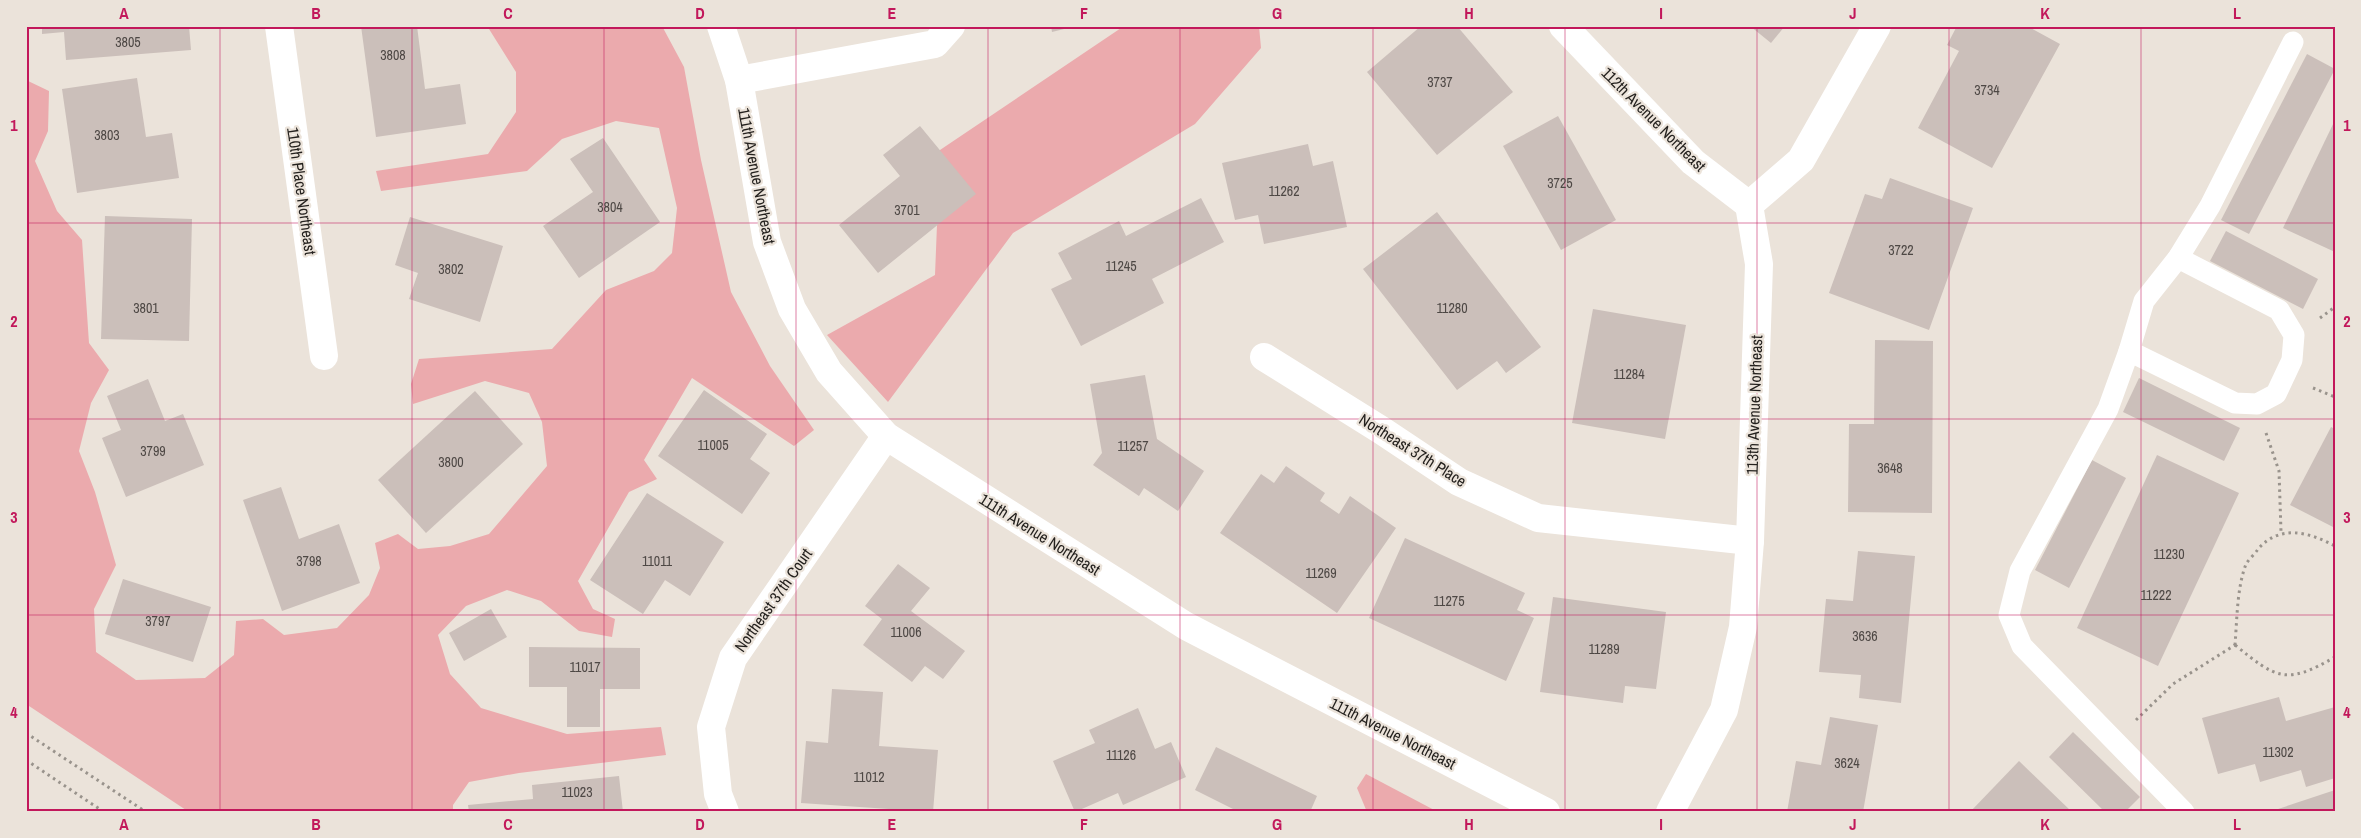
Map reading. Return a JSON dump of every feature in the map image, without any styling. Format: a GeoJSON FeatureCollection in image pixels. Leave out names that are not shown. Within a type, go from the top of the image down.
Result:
{"type":"FeatureCollection","features":[{"type":"Feature","properties":{"kind":"street","name":"110th Place Northeast"},"geometry":{"type":"LineString","coordinates":[[279,26],[324,356]]}},
{"type":"Feature","properties":{"kind":"street","name":"111th Avenue Northeast"},"geometry":{"type":"LineString","coordinates":[[721,26],[739,80],[767,242],[792,309],[829,372],[886,436],[1186,626],[1546,812]]}},
{"type":"Feature","properties":{"kind":"street"},"geometry":{"type":"LineString","coordinates":[[739,80],[935,44],[951,26]]}},
{"type":"Feature","properties":{"kind":"street","name":"112th Avenue Northeast"},"geometry":{"type":"LineString","coordinates":[[1563,26],[1693,162],[1749,205]]}},
{"type":"Feature","properties":{"kind":"street"},"geometry":{"type":"LineString","coordinates":[[1749,205],[1801,160],[1877,26]]}},
{"type":"Feature","properties":{"kind":"street","name":"113th Avenue Northeast"},"geometry":{"type":"LineString","coordinates":[[1670,812],[1724,710],[1743,627],[1750,541],[1759,264],[1749,205]]}},
{"type":"Feature","properties":{"kind":"street","name":"Northeast 37th Place"},"geometry":{"type":"LineString","coordinates":[[1264,357],[1381,430],[1459,482],[1538,518],[1750,541]]}},
{"type":"Feature","properties":{"kind":"street","name":"Northeast 37th Court"},"geometry":{"type":"LineString","coordinates":[[725,812],[718,794],[711,727],[733,658],[886,436]]}},
{"type":"Feature","properties":{"kind":"lane"},"geometry":{"type":"LineString","coordinates":[[2184,812],[2022,646],[2009,615],[2020,571],[2108,409],[2129,351],[2144,301],[2178,258],[2210,206],[2294,42]]}},
{"type":"Feature","properties":{"kind":"lane"},"geometry":{"type":"LineString","coordinates":[[2129,351],[2235,402],[2257,404],[2276,394],[2292,360],[2294,335],[2279,310],[2178,258]]}},
{"type":"Feature","properties":{"kind":"path"},"geometry":{"type":"LineString","coordinates":[[2257,404],[2279,471],[2280,532]]}},
{"type":"Feature","properties":{"kind":"path"},"geometry":{"type":"LineString","coordinates":[[2235,645],[2238,607],[2246,563],[2267,539],[2280,532],[2316,536],[2335,546]]}},
{"type":"Feature","properties":{"kind":"path"},"geometry":{"type":"LineString","coordinates":[[2115,741],[2172,684],[2235,645]]}},
{"type":"Feature","properties":{"kind":"path"},"geometry":{"type":"LineString","coordinates":[[2235,645],[2268,671],[2290,676],[2317,667],[2335,658]]}},
{"type":"Feature","properties":{"kind":"path"},"geometry":{"type":"LineString","coordinates":[[26,733],[146,812]]}},
{"type":"Feature","properties":{"kind":"path"},"geometry":{"type":"LineString","coordinates":[[26,760],[104,812]]}},
{"type":"Feature","properties":{"kind":"shaded area"},"geometry":{"type":"Polygon","coordinates":[[[484,26],[662,26],[684,67],[701,160],[731,292],[770,366],[814,430],[794,446],[692,378],[644,460],[657,479],[629,492],[578,581],[593,609],[615,619],[612,637],[579,631],[541,601],[507,590],[466,606],[438,635],[450,674],[481,708],[567,734],[661,727],[666,755],[519,773],[469,782],[453,805],[453,812],[189,812],[26,704],[26,80],[49,91],[48,131],[35,161],[57,211],[82,240],[89,343],[109,370],[91,403],[79,451],[95,492],[116,565],[94,609],[96,652],[136,680],[205,678],[234,655],[236,621],[263,619],[284,635],[337,628],[369,595],[380,568],[375,543],[398,534],[418,549],[450,546],[489,534],[547,466],[542,422],[529,393],[485,381],[413,404],[411,384],[419,359],[552,349],[606,290],[654,271],[672,253],[677,208],[659,128],[616,121],[562,139],[527,171],[381,191],[376,171],[488,154],[516,112],[516,72],[489,29],[484,26]]]}},
{"type":"Feature","properties":{"kind":"shaded area"},"geometry":{"type":"Polygon","coordinates":[[[1124,26],[1259,26],[1261,48],[1195,124],[1013,233],[888,402],[827,335],[935,275],[940,150],[1124,26]]]}},
{"type":"Feature","properties":{"kind":"shaded area"},"geometry":{"type":"Polygon","coordinates":[[[1366,774],[1438,812],[1367,812],[1357,788],[1366,774]]]}},
{"type":"Feature","properties":{"kind":"building"},"geometry":{"type":"Polygon","coordinates":[[[42,26],[189,26],[191,50],[66,60],[64,32],[42,34],[42,26]]]}},
{"type":"Feature","properties":{"kind":"building"},"geometry":{"type":"Polygon","coordinates":[[[361,26],[417,26],[425,89],[460,84],[466,124],[376,137],[361,26]]]}},
{"type":"Feature","properties":{"kind":"building"},"geometry":{"type":"Polygon","coordinates":[[[1051,26],[1072,26],[1072,27],[1052,32],[1051,26]]]}},
{"type":"Feature","properties":{"kind":"building"},"geometry":{"type":"Polygon","coordinates":[[[1421,26],[1457,26],[1513,92],[1437,155],[1367,72],[1421,26]]]}},
{"type":"Feature","properties":{"kind":"building"},"geometry":{"type":"Polygon","coordinates":[[[1750,26],[1785,26],[1771,43],[1750,26]]]}},
{"type":"Feature","properties":{"kind":"building"},"geometry":{"type":"Polygon","coordinates":[[[1957,26],[2027,26],[2060,44],[1992,168],[1918,128],[1959,51],[1947,45],[1957,26]]]}},
{"type":"Feature","properties":{"kind":"building"},"geometry":{"type":"Polygon","coordinates":[[[2307,54],[2335,69],[2249,234],[2221,220],[2307,54]]]}},
{"type":"Feature","properties":{"kind":"building"},"geometry":{"type":"Polygon","coordinates":[[[137,78],[146,137],[172,133],[179,178],[77,193],[62,89],[137,78]]]}},
{"type":"Feature","properties":{"kind":"building"},"geometry":{"type":"Polygon","coordinates":[[[1558,116],[1616,220],[1561,250],[1503,146],[1558,116]]]}},
{"type":"Feature","properties":{"kind":"building"},"geometry":{"type":"Polygon","coordinates":[[[2335,120],[2335,252],[2283,228],[2335,120]]]}},
{"type":"Feature","properties":{"kind":"building"},"geometry":{"type":"Polygon","coordinates":[[[920,126],[976,194],[878,273],[839,225],[900,176],[883,155],[920,126]]]}},
{"type":"Feature","properties":{"kind":"building"},"geometry":{"type":"Polygon","coordinates":[[[603,138],[660,222],[579,278],[543,226],[593,192],[570,159],[603,138]]]}},
{"type":"Feature","properties":{"kind":"building"},"geometry":{"type":"Polygon","coordinates":[[[1308,144],[1313,166],[1333,161],[1347,227],[1264,244],[1258,215],[1235,220],[1222,163],[1308,144]]]}},
{"type":"Feature","properties":{"kind":"building"},"geometry":{"type":"Polygon","coordinates":[[[1890,178],[1973,208],[1929,330],[1829,293],[1865,194],[1882,199],[1890,178]]]}},
{"type":"Feature","properties":{"kind":"building"},"geometry":{"type":"Polygon","coordinates":[[[1201,198],[1224,242],[1152,279],[1164,303],[1081,346],[1051,289],[1072,279],[1058,253],[1119,221],[1126,236],[1201,198]]]}},
{"type":"Feature","properties":{"kind":"building"},"geometry":{"type":"Polygon","coordinates":[[[1437,212],[1541,347],[1506,373],[1497,361],[1457,390],[1363,269],[1437,212]]]}},
{"type":"Feature","properties":{"kind":"building"},"geometry":{"type":"Polygon","coordinates":[[[105,216],[192,219],[189,341],[101,339],[105,216]]]}},
{"type":"Feature","properties":{"kind":"building"},"geometry":{"type":"Polygon","coordinates":[[[410,217],[503,246],[480,322],[409,299],[418,273],[395,265],[410,217]]]}},
{"type":"Feature","properties":{"kind":"building"},"geometry":{"type":"Polygon","coordinates":[[[2226,231],[2318,279],[2303,309],[2210,261],[2226,231]]]}},
{"type":"Feature","properties":{"kind":"building"},"geometry":{"type":"Polygon","coordinates":[[[1593,309],[1686,325],[1665,439],[1572,423],[1593,309]]]}},
{"type":"Feature","properties":{"kind":"building"},"geometry":{"type":"Polygon","coordinates":[[[1875,340],[1933,341],[1932,513],[1848,512],[1849,424],[1874,424],[1875,340]]]}},
{"type":"Feature","properties":{"kind":"building"},"geometry":{"type":"Polygon","coordinates":[[[1145,375],[1157,439],[1204,471],[1178,511],[1144,488],[1139,496],[1093,465],[1102,453],[1090,384],[1145,375]]]}},
{"type":"Feature","properties":{"kind":"building"},"geometry":{"type":"Polygon","coordinates":[[[2139,378],[2240,428],[2224,461],[2123,412],[2139,378]]]}},
{"type":"Feature","properties":{"kind":"building"},"geometry":{"type":"Polygon","coordinates":[[[148,379],[165,421],[183,414],[204,465],[126,497],[102,438],[121,430],[107,396],[148,379]]]}},
{"type":"Feature","properties":{"kind":"building"},"geometry":{"type":"Polygon","coordinates":[[[704,390],[767,434],[750,459],[770,473],[742,514],[658,456],[704,390]]]}},
{"type":"Feature","properties":{"kind":"building"},"geometry":{"type":"Polygon","coordinates":[[[475,391],[523,444],[426,533],[378,480],[475,391]]]}},
{"type":"Feature","properties":{"kind":"building"},"geometry":{"type":"Polygon","coordinates":[[[2331,427],[2335,429],[2335,528],[2290,505],[2331,427]]]}},
{"type":"Feature","properties":{"kind":"building"},"geometry":{"type":"Polygon","coordinates":[[[2157,455],[2239,493],[2158,666],[2077,628],[2157,455]]]}},
{"type":"Feature","properties":{"kind":"building"},"geometry":{"type":"Polygon","coordinates":[[[2092,460],[2126,478],[2069,588],[2035,570],[2092,460]]]}},
{"type":"Feature","properties":{"kind":"building"},"geometry":{"type":"Polygon","coordinates":[[[1286,466],[1325,493],[1320,501],[1339,514],[1350,496],[1396,528],[1337,613],[1220,533],[1261,474],[1274,483],[1286,466]]]}},
{"type":"Feature","properties":{"kind":"building"},"geometry":{"type":"Polygon","coordinates":[[[281,487],[299,539],[339,524],[360,583],[282,611],[243,500],[281,487]]]}},
{"type":"Feature","properties":{"kind":"building"},"geometry":{"type":"Polygon","coordinates":[[[647,493],[724,542],[690,596],[665,580],[643,614],[590,580],[647,493]]]}},
{"type":"Feature","properties":{"kind":"building"},"geometry":{"type":"Polygon","coordinates":[[[1405,538],[1525,593],[1517,610],[1534,618],[1506,681],[1369,618],[1405,538]]]}},
{"type":"Feature","properties":{"kind":"building"},"geometry":{"type":"Polygon","coordinates":[[[1858,551],[1915,556],[1901,703],[1859,698],[1861,675],[1819,672],[1826,599],[1853,601],[1858,551]]]}},
{"type":"Feature","properties":{"kind":"building"},"geometry":{"type":"Polygon","coordinates":[[[898,564],[930,588],[911,611],[965,651],[943,679],[925,666],[912,682],[863,645],[882,619],[865,606],[898,564]]]}},
{"type":"Feature","properties":{"kind":"building"},"geometry":{"type":"Polygon","coordinates":[[[123,579],[211,607],[193,662],[105,634],[123,579]]]}},
{"type":"Feature","properties":{"kind":"building"},"geometry":{"type":"Polygon","coordinates":[[[1553,597],[1666,612],[1656,689],[1625,686],[1623,703],[1540,692],[1553,597]]]}},
{"type":"Feature","properties":{"kind":"building"},"geometry":{"type":"Polygon","coordinates":[[[491,609],[507,637],[464,661],[449,633],[491,609]]]}},
{"type":"Feature","properties":{"kind":"building"},"geometry":{"type":"Polygon","coordinates":[[[529,647],[640,648],[640,689],[600,689],[600,727],[567,727],[567,687],[529,687],[529,647]]]}},
{"type":"Feature","properties":{"kind":"building"},"geometry":{"type":"Polygon","coordinates":[[[832,689],[883,692],[879,746],[938,750],[933,812],[801,803],[806,741],[828,743],[832,689]]]}},
{"type":"Feature","properties":{"kind":"building"},"geometry":{"type":"Polygon","coordinates":[[[2279,697],[2286,721],[2335,707],[2335,778],[2306,787],[2301,770],[2260,782],[2255,764],[2218,774],[2202,718],[2279,697]]]}},
{"type":"Feature","properties":{"kind":"building"},"geometry":{"type":"Polygon","coordinates":[[[1138,708],[1155,749],[1171,742],[1186,777],[1123,805],[1118,793],[1075,812],[1053,761],[1095,743],[1089,730],[1138,708]]]}},
{"type":"Feature","properties":{"kind":"building"},"geometry":{"type":"Polygon","coordinates":[[[1830,717],[1878,725],[1863,812],[1787,812],[1796,761],[1821,765],[1830,717]]]}},
{"type":"Feature","properties":{"kind":"building"},"geometry":{"type":"Polygon","coordinates":[[[2073,732],[2140,797],[2125,812],[2105,812],[2049,757],[2073,732]]]}},
{"type":"Feature","properties":{"kind":"building"},"geometry":{"type":"Polygon","coordinates":[[[1216,747],[1317,796],[1310,812],[1232,812],[1233,809],[1195,790],[1216,747]]]}},
{"type":"Feature","properties":{"kind":"building"},"geometry":{"type":"Polygon","coordinates":[[[2019,761],[2072,812],[1970,812],[2019,761]]]}},
{"type":"Feature","properties":{"kind":"building"},"geometry":{"type":"Polygon","coordinates":[[[619,776],[623,812],[469,812],[468,805],[533,799],[532,785],[619,776]]]}},
{"type":"Feature","properties":{"kind":"building"},"geometry":{"type":"Polygon","coordinates":[[[2335,790],[2335,812],[2272,812],[2272,811],[2335,790]]]}}]}
